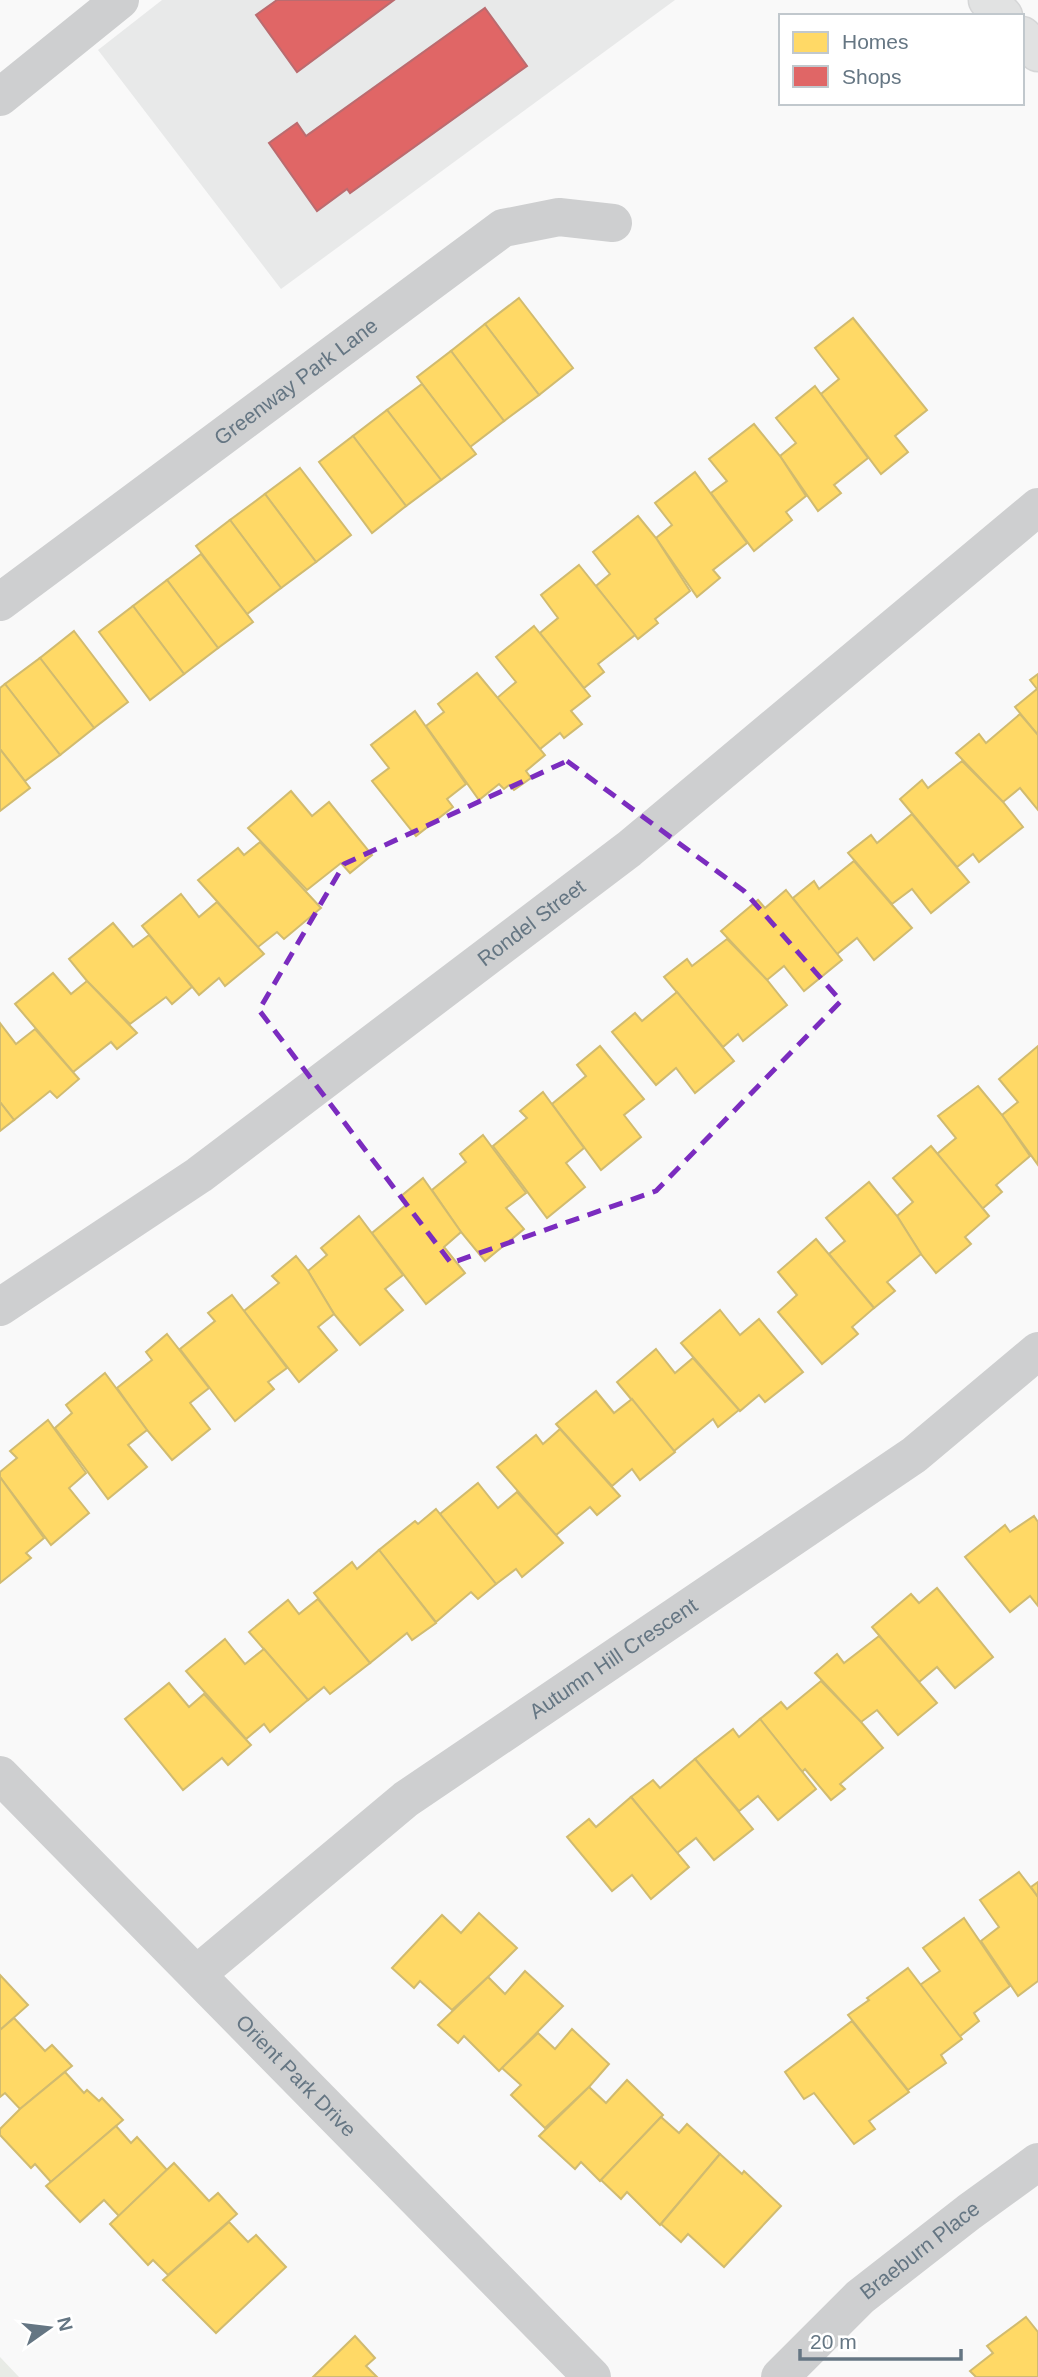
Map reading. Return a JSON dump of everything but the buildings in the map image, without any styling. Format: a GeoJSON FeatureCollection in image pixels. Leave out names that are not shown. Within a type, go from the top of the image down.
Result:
{"type":"FeatureCollection","features":[{"type":"Feature","properties":{"kind":"street"},"geometry":{"type":"LineString","coordinates":[[0,97],[120,0]]}},
{"type":"Feature","properties":{"kind":"street"},"geometry":{"type":"LineString","coordinates":[[988,0],[1001,14]]}},
{"type":"Feature","properties":{"kind":"street"},"geometry":{"type":"LineString","coordinates":[[1024,38],[1038,52]]}},
{"type":"Feature","properties":{"kind":"street","name":"Greenway Park Lane"},"geometry":{"type":"LineString","coordinates":[[0,602],[503,228],[559,217],[613,223]]}},
{"type":"Feature","properties":{"kind":"street","name":"Rondel Street"},"geometry":{"type":"LineString","coordinates":[[0,1307],[199,1175],[629,849],[1038,507]]}},
{"type":"Feature","properties":{"kind":"street","name":"Autumn Hill Crescent"},"geometry":{"type":"LineString","coordinates":[[197,1974],[406,1799],[914,1455],[1038,1351]]}},
{"type":"Feature","properties":{"kind":"street","name":"Orient Park Drive"},"geometry":{"type":"LineString","coordinates":[[0,1775],[592,2377]]}},
{"type":"Feature","properties":{"kind":"street","name":"Braeburn Place"},"geometry":{"type":"LineString","coordinates":[[780,2377],[860,2297],[1038,2162]]}},
{"type":"Feature","properties":{"kind":"highlighted area"},"geometry":{"type":"Polygon","coordinates":[[[567,761],[744,891],[841,1001],[656,1191],[451,1263],[259,1010],[344,864],[567,761]]]}},
{"type":"Feature","properties":{"kind":"shaded area"},"geometry":{"type":"Polygon","coordinates":[[[162,0],[675,0],[281,289],[98,50],[162,0]]]}},
{"type":"Feature","properties":{"kind":"shaded area"},"geometry":{"type":"Polygon","coordinates":[[[0,2357],[19,2377],[0,2377],[0,2357]]]}}]}
